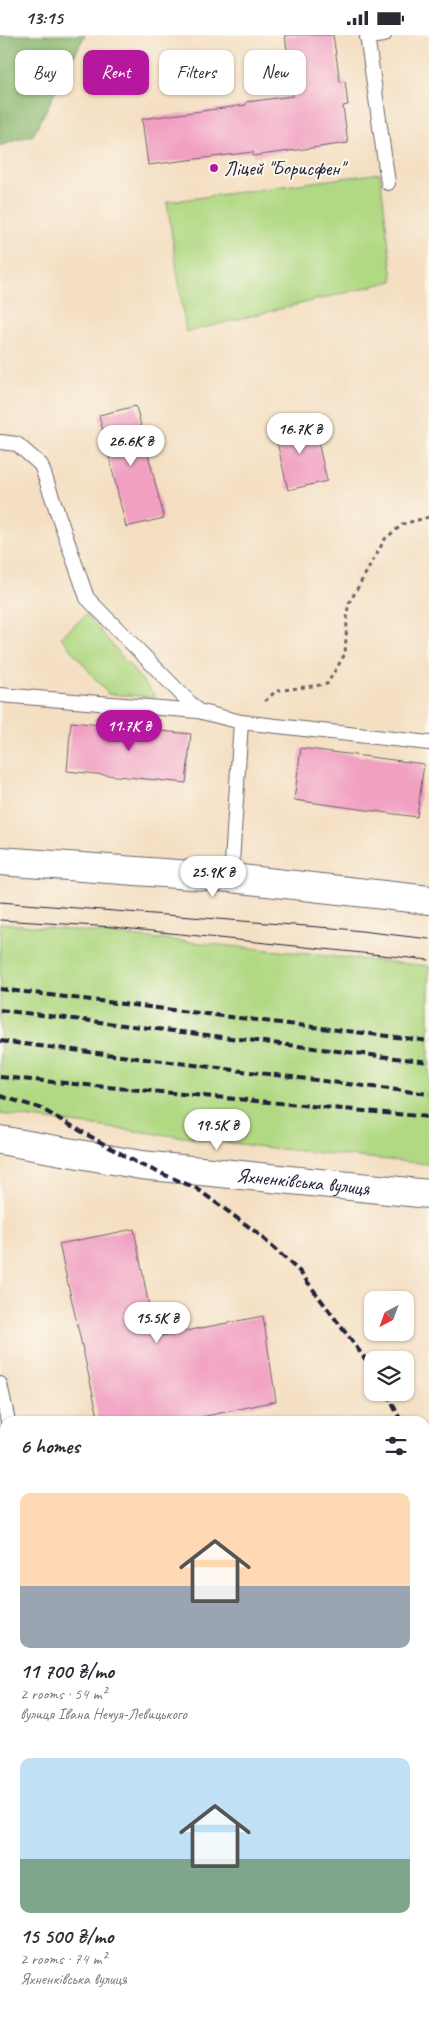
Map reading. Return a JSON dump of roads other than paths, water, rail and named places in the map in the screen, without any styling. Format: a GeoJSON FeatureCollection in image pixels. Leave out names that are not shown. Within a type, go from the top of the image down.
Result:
{"type":"FeatureCollection","features":[{"type":"Feature","properties":{"kind":"main road"},"geometry":{"type":"LineString","coordinates":[[0,861],[231,878],[429,900]]}},
{"type":"Feature","properties":{"kind":"main road","name":"Яхненківська вулиця"},"geometry":{"type":"LineString","coordinates":[[0,1140],[141,1165],[429,1194]]}},
{"type":"Feature","properties":{"kind":"lane"},"geometry":{"type":"LineString","coordinates":[[384,35],[367,36],[388,183]]}},
{"type":"Feature","properties":{"kind":"lane"},"geometry":{"type":"LineString","coordinates":[[0,442],[17,444],[41,465],[87,598],[198,711]]}},
{"type":"Feature","properties":{"kind":"lane"},"geometry":{"type":"LineString","coordinates":[[0,695],[198,711],[241,722],[429,743]]}},
{"type":"Feature","properties":{"kind":"lane"},"geometry":{"type":"LineString","coordinates":[[231,878],[241,722]]}},
{"type":"Feature","properties":{"kind":"lane"},"geometry":{"type":"LineString","coordinates":[[0,1384],[7,1416]]}},
{"type":"Feature","properties":{"kind":"tram line"},"geometry":{"type":"LineString","coordinates":[[0,902],[344,929],[429,939]]}},
{"type":"Feature","properties":{"kind":"tram line"},"geometry":{"type":"LineString","coordinates":[[0,920],[113,927],[429,960]]}},
{"type":"Feature","properties":{"kind":"railway"},"geometry":{"type":"LineString","coordinates":[[0,989],[429,1041]]}},
{"type":"Feature","properties":{"kind":"railway"},"geometry":{"type":"LineString","coordinates":[[0,1010],[429,1062]]}},
{"type":"Feature","properties":{"kind":"railway"},"geometry":{"type":"LineString","coordinates":[[0,1041],[429,1094]]}},
{"type":"Feature","properties":{"kind":"railway"},"geometry":{"type":"LineString","coordinates":[[0,1077],[429,1117]]}},
{"type":"Feature","properties":{"kind":"railway"},"geometry":{"type":"LineString","coordinates":[[0,1096],[40,1108],[141,1165],[196,1188],[256,1232],[300,1272],[364,1357]]}},
{"type":"Feature","properties":{"kind":"railway"},"geometry":{"type":"LineString","coordinates":[[391,1401],[398,1416]]}},
{"type":"Feature","properties":{"kind":"place","name":"Ліцей \"Борисфен\""},"geometry":{"type":"Point","coordinates":[214,168]}}]}
